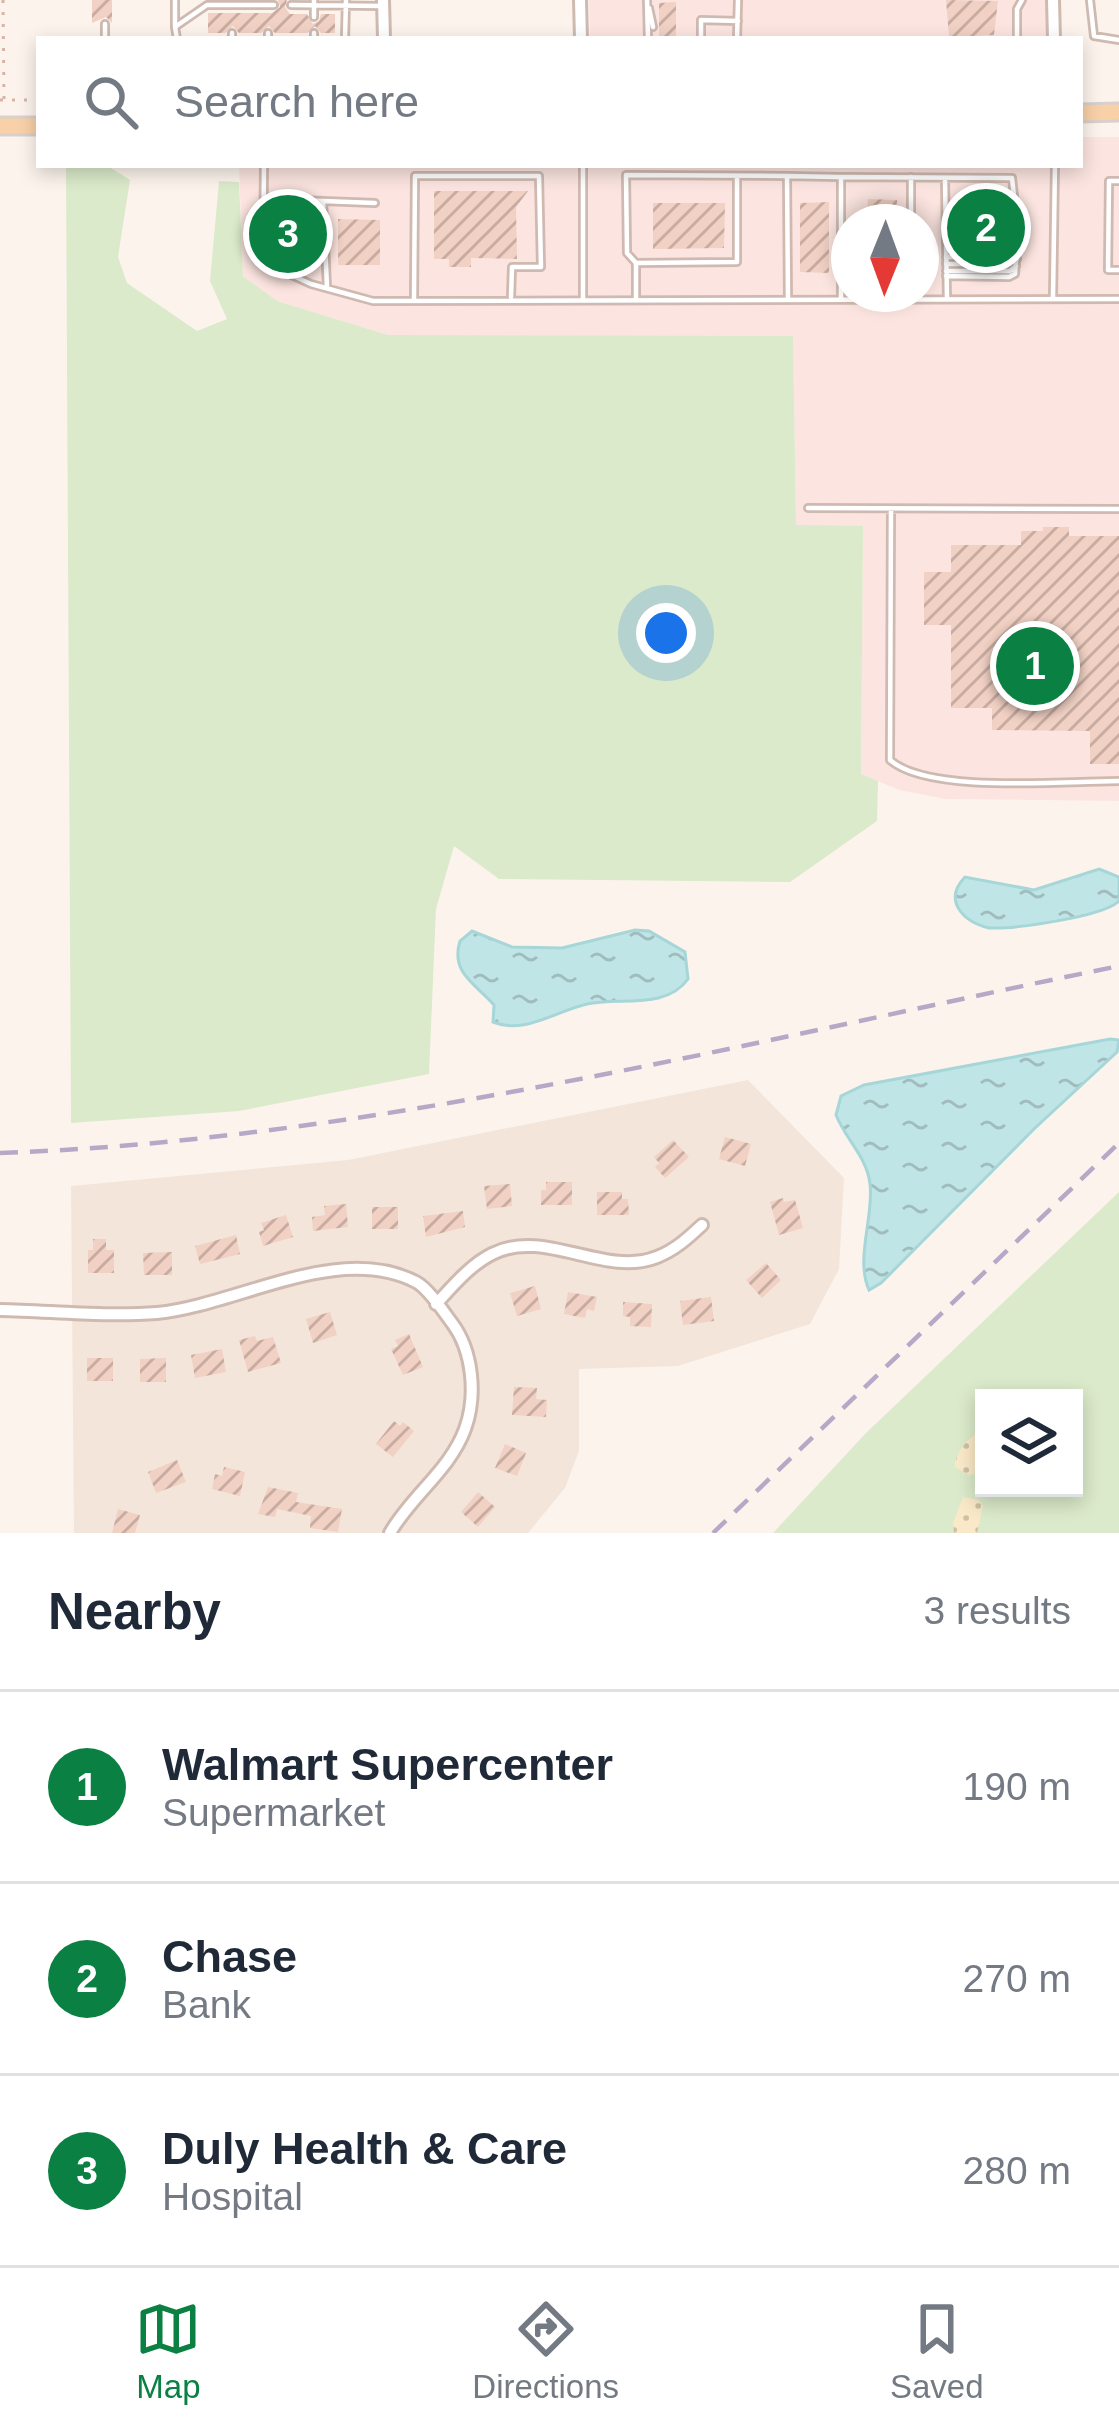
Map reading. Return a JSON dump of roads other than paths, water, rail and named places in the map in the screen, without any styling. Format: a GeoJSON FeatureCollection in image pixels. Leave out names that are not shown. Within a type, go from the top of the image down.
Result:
{"type":"FeatureCollection","features":[{"type":"Feature","properties":{"kind":"main road"},"geometry":{"type":"LineString","coordinates":[[1083,113],[1119,112]]}},
{"type":"Feature","properties":{"kind":"main road"},"geometry":{"type":"LineString","coordinates":[[0,126],[36,126]]}},
{"type":"Feature","properties":{"kind":"street"},"geometry":{"type":"LineString","coordinates":[[580,0],[581,36]]}},
{"type":"Feature","properties":{"kind":"street"},"geometry":{"type":"LineString","coordinates":[[1053,0],[1054,36]]}},
{"type":"Feature","properties":{"kind":"street"},"geometry":{"type":"LineString","coordinates":[[383,3],[384,36]]}},
{"type":"Feature","properties":{"kind":"street"},"geometry":{"type":"LineString","coordinates":[[436,1304],[490,1254],[518,1245],[613,1261],[652,1260],[677,1247],[702,1225]]}},
{"type":"Feature","properties":{"kind":"street"},"geometry":{"type":"LineString","coordinates":[[0,1310],[153,1313],[209,1306],[312,1273],[369,1268],[419,1283],[460,1334],[471,1375],[470,1414],[449,1460],[390,1533]]}},
{"type":"Feature","properties":{"kind":"lane"},"geometry":{"type":"LineString","coordinates":[[176,0],[176,36]]}},
{"type":"Feature","properties":{"kind":"lane"},"geometry":{"type":"LineString","coordinates":[[737,36],[738,0]]}},
{"type":"Feature","properties":{"kind":"lane"},"geometry":{"type":"LineString","coordinates":[[1017,36],[1017,9],[1022,0]]}},
{"type":"Feature","properties":{"kind":"lane"},"geometry":{"type":"LineString","coordinates":[[1090,0],[1094,36],[1119,40]]}},
{"type":"Feature","properties":{"kind":"lane"},"geometry":{"type":"LineString","coordinates":[[647,1],[653,27]]}},
{"type":"Feature","properties":{"kind":"lane"},"geometry":{"type":"LineString","coordinates":[[647,1],[648,36]]}},
{"type":"Feature","properties":{"kind":"lane"},"geometry":{"type":"LineString","coordinates":[[175,27],[217,2],[271,5],[268,17]]}},
{"type":"Feature","properties":{"kind":"lane"},"geometry":{"type":"LineString","coordinates":[[314,3],[314,17]]}},
{"type":"Feature","properties":{"kind":"lane"},"geometry":{"type":"LineString","coordinates":[[344,36],[346,3]]}},
{"type":"Feature","properties":{"kind":"lane"},"geometry":{"type":"LineString","coordinates":[[291,5],[383,3]]}},
{"type":"Feature","properties":{"kind":"lane"},"geometry":{"type":"LineString","coordinates":[[232,5],[232,16]]}},
{"type":"Feature","properties":{"kind":"lane"},"geometry":{"type":"LineString","coordinates":[[700,36],[701,20],[737,20]]}},
{"type":"Feature","properties":{"kind":"lane"},"geometry":{"type":"LineString","coordinates":[[105,24],[105,36]]}},
{"type":"Feature","properties":{"kind":"lane"},"geometry":{"type":"LineString","coordinates":[[264,168],[263,262],[373,301],[831,299]]}},
{"type":"Feature","properties":{"kind":"lane"},"geometry":{"type":"LineString","coordinates":[[583,299],[584,168]]}},
{"type":"Feature","properties":{"kind":"lane"},"geometry":{"type":"LineString","coordinates":[[1052,298],[1055,168]]}},
{"type":"Feature","properties":{"kind":"lane"},"geometry":{"type":"LineString","coordinates":[[636,299],[636,263],[627,253],[626,175],[1005,176],[1016,183],[1015,274],[1009,277],[946,263]]}},
{"type":"Feature","properties":{"kind":"lane"},"geometry":{"type":"LineString","coordinates":[[414,299],[415,176],[539,176],[541,267],[512,267],[511,299]]}},
{"type":"Feature","properties":{"kind":"lane"},"geometry":{"type":"LineString","coordinates":[[636,263],[737,262],[737,176]]}},
{"type":"Feature","properties":{"kind":"lane"},"geometry":{"type":"LineString","coordinates":[[787,176],[788,299]]}},
{"type":"Feature","properties":{"kind":"lane"},"geometry":{"type":"LineString","coordinates":[[911,176],[911,204]]}},
{"type":"Feature","properties":{"kind":"lane"},"geometry":{"type":"LineString","coordinates":[[945,176],[946,299]]}},
{"type":"Feature","properties":{"kind":"lane"},"geometry":{"type":"LineString","coordinates":[[841,177],[842,204]]}},
{"type":"Feature","properties":{"kind":"lane"},"geometry":{"type":"LineString","coordinates":[[1119,181],[1109,181],[1108,270],[1119,270]]}},
{"type":"Feature","properties":{"kind":"lane"},"geometry":{"type":"LineString","coordinates":[[263,199],[375,203]]}},
{"type":"Feature","properties":{"kind":"lane"},"geometry":{"type":"LineString","coordinates":[[323,201],[327,287]]}},
{"type":"Feature","properties":{"kind":"lane"},"geometry":{"type":"LineString","coordinates":[[946,263],[1009,257],[1017,246]]}},
{"type":"Feature","properties":{"kind":"lane"},"geometry":{"type":"LineString","coordinates":[[946,263],[1017,261]]}},
{"type":"Feature","properties":{"kind":"lane"},"geometry":{"type":"LineString","coordinates":[[939,299],[1119,299]]}},
{"type":"Feature","properties":{"kind":"lane"},"geometry":{"type":"LineString","coordinates":[[808,508],[1119,509]]}},
{"type":"Feature","properties":{"kind":"lane"},"geometry":{"type":"LineString","coordinates":[[891,509],[890,760],[916,775],[954,781],[1119,781]]}},
{"type":"Feature","properties":{"kind":"water"},"geometry":{"type":"Polygon","coordinates":[[[1099,869],[1119,877],[1119,901],[1077,917],[989,928],[964,916],[956,902],[965,877],[1034,890],[1099,869]]]}},
{"type":"Feature","properties":{"kind":"water"},"geometry":{"type":"Polygon","coordinates":[[[635,930],[649,931],[685,952],[688,979],[679,989],[655,999],[587,1004],[528,1024],[505,1025],[493,1022],[494,1005],[466,977],[459,962],[460,941],[472,931],[512,947],[562,948],[635,930]]]}},
{"type":"Feature","properties":{"kind":"water"},"geometry":{"type":"Polygon","coordinates":[[[1119,1040],[1117,1052],[869,1290],[864,1252],[870,1184],[865,1165],[836,1115],[841,1096],[864,1085],[1119,1040]]]}},
{"type":"Feature","properties":{"kind":"railway"},"geometry":{"type":"LineString","coordinates":[[0,1153],[281,1129],[422,1108],[1119,966]]}},
{"type":"Feature","properties":{"kind":"railway"},"geometry":{"type":"LineString","coordinates":[[713,1533],[1119,1143]]}},
{"type":"Feature","properties":{"kind":"place","name":"Chase"},"geometry":{"type":"Point","coordinates":[986,228]}},
{"type":"Feature","properties":{"kind":"place","name":"Duly Health & Care"},"geometry":{"type":"Point","coordinates":[288,234]}},
{"type":"Feature","properties":{"kind":"place","name":"Walmart Supercenter"},"geometry":{"type":"Point","coordinates":[1035,666]}}]}
